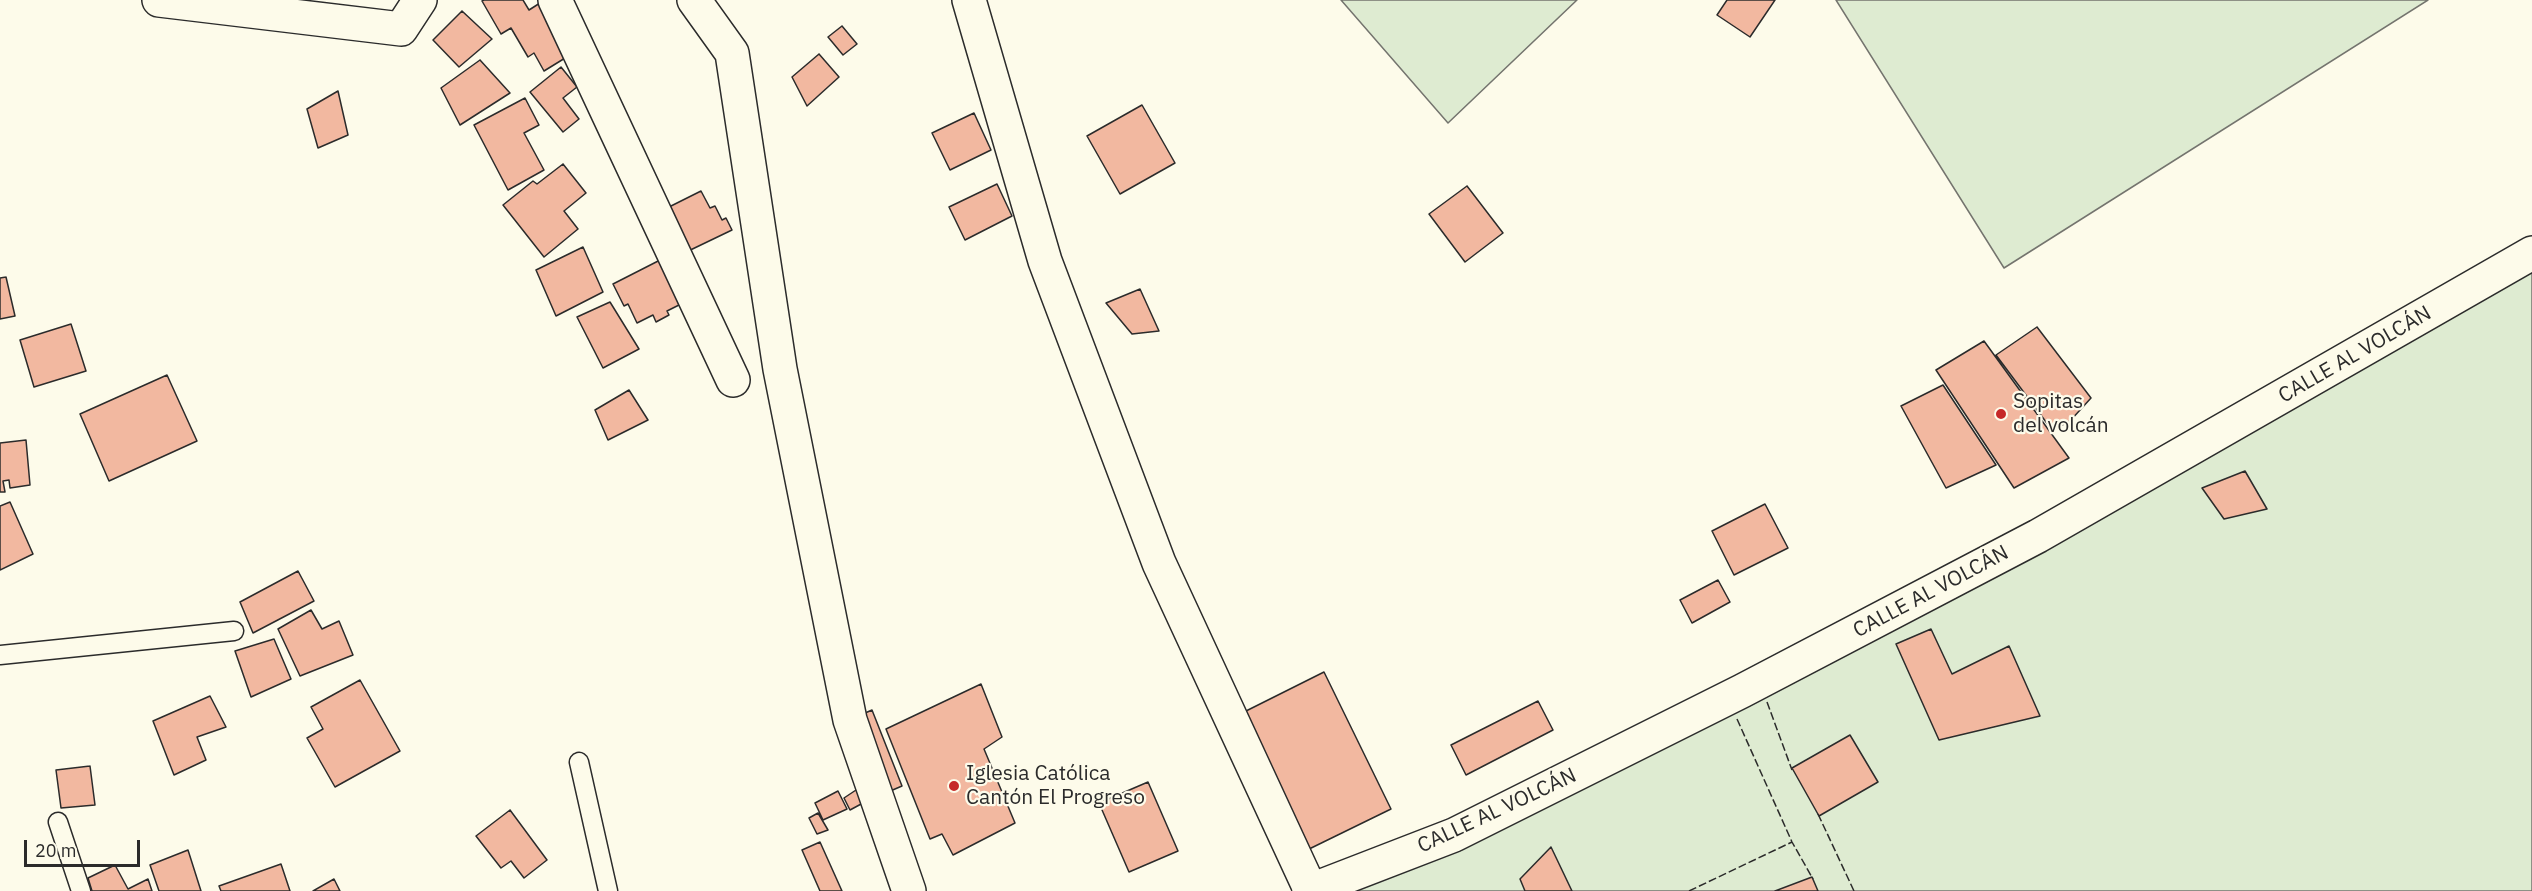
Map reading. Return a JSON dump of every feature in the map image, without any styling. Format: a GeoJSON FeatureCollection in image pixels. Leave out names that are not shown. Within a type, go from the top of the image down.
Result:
{"type":"FeatureCollection","features":[{"type":"Feature","properties":{"kind":"street"},"geometry":{"type":"LineString","coordinates":[[159,0],[401,29],[420,0]]}},
{"type":"Feature","properties":{"kind":"street"},"geometry":{"type":"LineString","coordinates":[[555,0],[733,381]]}},
{"type":"Feature","properties":{"kind":"street"},"geometry":{"type":"LineString","coordinates":[[694,0],[732,53],[780,369],[850,720],[909,891]]}},
{"type":"Feature","properties":{"kind":"street"},"geometry":{"type":"LineString","coordinates":[[969,0],[1045,261],[1159,563],[1310,891]]}},
{"type":"Feature","properties":{"kind":"street","name":"CALLE AL VOLCÁN"},"geometry":{"type":"LineString","coordinates":[[1310,891],[1454,835],[1774,675],[2038,536],[2532,253]]}},
{"type":"Feature","properties":{"kind":"lane"},"geometry":{"type":"LineString","coordinates":[[0,655],[234,631]]}},
{"type":"Feature","properties":{"kind":"lane"},"geometry":{"type":"LineString","coordinates":[[579,762],[608,891]]}},
{"type":"Feature","properties":{"kind":"lane"},"geometry":{"type":"LineString","coordinates":[[58,822],[81,891]]}},
{"type":"Feature","properties":{"kind":"green space"},"geometry":{"type":"Polygon","coordinates":[[[1341,0],[1577,0],[1448,123],[1341,0]]]}},
{"type":"Feature","properties":{"kind":"green space"},"geometry":{"type":"Polygon","coordinates":[[[1836,0],[2428,0],[2004,268],[1836,0]]]}},
{"type":"Feature","properties":{"kind":"green space"},"geometry":{"type":"Polygon","coordinates":[[[2532,253],[2532,891],[1309,891],[1454,835],[2532,253]]]}},
{"type":"Feature","properties":{"kind":"building"},"geometry":{"type":"Polygon","coordinates":[[[523,0],[529,10],[540,3],[570,55],[544,71],[534,53],[528,57],[511,28],[501,34],[482,1],[523,0]]]}},
{"type":"Feature","properties":{"kind":"building"},"geometry":{"type":"Polygon","coordinates":[[[1727,0],[1775,0],[1750,37],[1717,15],[1727,0]]]}},
{"type":"Feature","properties":{"kind":"building"},"geometry":{"type":"Polygon","coordinates":[[[462,11],[492,39],[459,67],[433,40],[462,11]]]}},
{"type":"Feature","properties":{"kind":"building"},"geometry":{"type":"Polygon","coordinates":[[[842,26],[857,44],[843,55],[828,37],[842,26]]]}},
{"type":"Feature","properties":{"kind":"building"},"geometry":{"type":"Polygon","coordinates":[[[819,54],[839,77],[807,106],[792,77],[819,54]]]}},
{"type":"Feature","properties":{"kind":"building"},"geometry":{"type":"Polygon","coordinates":[[[480,60],[510,93],[460,125],[441,88],[480,60]]]}},
{"type":"Feature","properties":{"kind":"building"},"geometry":{"type":"Polygon","coordinates":[[[561,67],[577,87],[563,98],[579,119],[563,132],[530,92],[561,67]]]}},
{"type":"Feature","properties":{"kind":"building"},"geometry":{"type":"Polygon","coordinates":[[[338,91],[348,135],[318,148],[307,109],[338,91]]]}},
{"type":"Feature","properties":{"kind":"building"},"geometry":{"type":"Polygon","coordinates":[[[525,98],[539,125],[524,133],[544,170],[508,190],[474,125],[525,98]]]}},
{"type":"Feature","properties":{"kind":"building"},"geometry":{"type":"Polygon","coordinates":[[[1142,105],[1175,163],[1120,194],[1087,136],[1142,105]]]}},
{"type":"Feature","properties":{"kind":"building"},"geometry":{"type":"Polygon","coordinates":[[[974,113],[991,150],[950,170],[932,133],[974,113]]]}},
{"type":"Feature","properties":{"kind":"building"},"geometry":{"type":"Polygon","coordinates":[[[563,164],[586,193],[564,211],[578,229],[544,257],[503,205],[533,181],[537,184],[563,164]]]}},
{"type":"Feature","properties":{"kind":"building"},"geometry":{"type":"Polygon","coordinates":[[[997,184],[1012,216],[965,240],[949,207],[997,184]]]}},
{"type":"Feature","properties":{"kind":"building"},"geometry":{"type":"Polygon","coordinates":[[[1467,186],[1503,233],[1465,262],[1429,214],[1467,186]]]}},
{"type":"Feature","properties":{"kind":"building"},"geometry":{"type":"Polygon","coordinates":[[[701,191],[710,208],[715,206],[722,220],[726,218],[732,230],[680,255],[659,212],[701,191]]]}},
{"type":"Feature","properties":{"kind":"building"},"geometry":{"type":"Polygon","coordinates":[[[583,247],[603,292],[556,316],[536,270],[583,247]]]}},
{"type":"Feature","properties":{"kind":"building"},"geometry":{"type":"Polygon","coordinates":[[[666,257],[687,301],[667,311],[669,315],[656,322],[653,315],[637,323],[628,304],[624,306],[613,284],[666,257]]]}},
{"type":"Feature","properties":{"kind":"building"},"geometry":{"type":"Polygon","coordinates":[[[6,277],[15,316],[0,319],[0,278],[6,277]]]}},
{"type":"Feature","properties":{"kind":"building"},"geometry":{"type":"Polygon","coordinates":[[[1140,289],[1159,331],[1132,334],[1106,303],[1140,289]]]}},
{"type":"Feature","properties":{"kind":"building"},"geometry":{"type":"Polygon","coordinates":[[[610,302],[639,349],[603,368],[577,317],[610,302]]]}},
{"type":"Feature","properties":{"kind":"building"},"geometry":{"type":"Polygon","coordinates":[[[71,324],[86,371],[34,387],[20,340],[71,324]]]}},
{"type":"Feature","properties":{"kind":"building"},"geometry":{"type":"Polygon","coordinates":[[[2037,327],[2091,398],[2070,421],[2052,430],[1996,355],[2037,327]]]}},
{"type":"Feature","properties":{"kind":"building","name":"Sopitas del volcán"},"geometry":{"type":"Polygon","coordinates":[[[1984,341],[2069,458],[2014,488],[1936,370],[1984,341]]]}},
{"type":"Feature","properties":{"kind":"building"},"geometry":{"type":"Polygon","coordinates":[[[167,375],[197,441],[109,481],[80,414],[167,375]]]}},
{"type":"Feature","properties":{"kind":"building"},"geometry":{"type":"Polygon","coordinates":[[[1943,385],[1996,465],[1946,488],[1901,406],[1943,385]]]}},
{"type":"Feature","properties":{"kind":"building"},"geometry":{"type":"Polygon","coordinates":[[[629,390],[648,420],[608,440],[595,410],[629,390]]]}},
{"type":"Feature","properties":{"kind":"building"},"geometry":{"type":"Polygon","coordinates":[[[26,440],[30,485],[10,488],[9,480],[3,481],[5,492],[0,492],[0,443],[26,440]]]}},
{"type":"Feature","properties":{"kind":"building"},"geometry":{"type":"Polygon","coordinates":[[[2245,471],[2267,509],[2224,519],[2202,488],[2245,471]]]}},
{"type":"Feature","properties":{"kind":"building"},"geometry":{"type":"Polygon","coordinates":[[[10,502],[33,554],[0,570],[0,506],[10,502]]]}},
{"type":"Feature","properties":{"kind":"building"},"geometry":{"type":"Polygon","coordinates":[[[1765,504],[1788,548],[1734,575],[1712,531],[1765,504]]]}},
{"type":"Feature","properties":{"kind":"building"},"geometry":{"type":"Polygon","coordinates":[[[298,571],[314,601],[253,633],[240,602],[298,571]]]}},
{"type":"Feature","properties":{"kind":"building"},"geometry":{"type":"Polygon","coordinates":[[[1718,580],[1730,602],[1692,623],[1680,600],[1718,580]]]}},
{"type":"Feature","properties":{"kind":"building"},"geometry":{"type":"Polygon","coordinates":[[[311,610],[322,629],[339,621],[353,655],[300,676],[278,629],[311,610]]]}},
{"type":"Feature","properties":{"kind":"building"},"geometry":{"type":"Polygon","coordinates":[[[1931,629],[1952,674],[2009,646],[2040,716],[1939,740],[1896,644],[1931,629]]]}},
{"type":"Feature","properties":{"kind":"building"},"geometry":{"type":"Polygon","coordinates":[[[274,639],[291,679],[251,697],[235,651],[274,639]]]}},
{"type":"Feature","properties":{"kind":"building"},"geometry":{"type":"Polygon","coordinates":[[[1324,672],[1391,809],[1303,852],[1236,716],[1324,672]]]}},
{"type":"Feature","properties":{"kind":"building"},"geometry":{"type":"Polygon","coordinates":[[[360,680],[400,751],[335,787],[307,738],[323,729],[311,707],[360,680]]]}},
{"type":"Feature","properties":{"kind":"building","name":"Iglesia Católica Cantón El Progreso"},"geometry":{"type":"Polygon","coordinates":[[[981,684],[1002,737],[984,749],[1015,823],[953,855],[942,834],[930,839],[886,729],[981,684]]]}},
{"type":"Feature","properties":{"kind":"building"},"geometry":{"type":"Polygon","coordinates":[[[210,696],[226,727],[197,737],[206,760],[174,775],[153,721],[210,696]]]}},
{"type":"Feature","properties":{"kind":"building"},"geometry":{"type":"Polygon","coordinates":[[[1538,701],[1553,730],[1466,775],[1451,745],[1538,701]]]}},
{"type":"Feature","properties":{"kind":"building"},"geometry":{"type":"Polygon","coordinates":[[[872,710],[902,786],[888,792],[856,717],[872,710]]]}},
{"type":"Feature","properties":{"kind":"building"},"geometry":{"type":"Polygon","coordinates":[[[1850,735],[1878,782],[1819,816],[1792,768],[1850,735]]]}},
{"type":"Feature","properties":{"kind":"building"},"geometry":{"type":"Polygon","coordinates":[[[90,766],[95,805],[61,808],[56,770],[90,766]]]}},
{"type":"Feature","properties":{"kind":"building"},"geometry":{"type":"Polygon","coordinates":[[[1148,782],[1178,851],[1129,872],[1099,803],[1148,782]]]}},
{"type":"Feature","properties":{"kind":"building"},"geometry":{"type":"Polygon","coordinates":[[[856,790],[863,803],[850,810],[844,798],[856,790]]]}},
{"type":"Feature","properties":{"kind":"building"},"geometry":{"type":"Polygon","coordinates":[[[838,791],[847,809],[823,820],[815,803],[838,791]]]}},
{"type":"Feature","properties":{"kind":"building"},"geometry":{"type":"Polygon","coordinates":[[[510,810],[547,860],[524,878],[511,861],[501,868],[476,836],[510,810]]]}},
{"type":"Feature","properties":{"kind":"building"},"geometry":{"type":"Polygon","coordinates":[[[818,813],[828,830],[817,834],[809,818],[818,813]]]}},
{"type":"Feature","properties":{"kind":"building"},"geometry":{"type":"Polygon","coordinates":[[[820,842],[842,891],[820,891],[802,850],[820,842]]]}},
{"type":"Feature","properties":{"kind":"building"},"geometry":{"type":"Polygon","coordinates":[[[1551,847],[1572,891],[1525,891],[1520,879],[1551,847]]]}},
{"type":"Feature","properties":{"kind":"building"},"geometry":{"type":"Polygon","coordinates":[[[188,850],[201,891],[159,891],[150,865],[188,850]]]}},
{"type":"Feature","properties":{"kind":"building"},"geometry":{"type":"Polygon","coordinates":[[[281,864],[290,891],[221,891],[219,886],[281,864]]]}},
{"type":"Feature","properties":{"kind":"building"},"geometry":{"type":"Polygon","coordinates":[[[115,865],[128,889],[148,879],[152,891],[92,891],[88,878],[115,865]]]}},
{"type":"Feature","properties":{"kind":"building"},"geometry":{"type":"Polygon","coordinates":[[[1812,877],[1818,891],[1775,891],[1812,877]]]}},
{"type":"Feature","properties":{"kind":"building"},"geometry":{"type":"Polygon","coordinates":[[[334,879],[340,891],[313,891],[334,879]]]}},
{"type":"Feature","properties":{"kind":"fence"},"geometry":{"type":"LineString","coordinates":[[1767,702],[1792,770]]}},
{"type":"Feature","properties":{"kind":"fence"},"geometry":{"type":"LineString","coordinates":[[1737,719],[1792,842],[1813,879]]}},
{"type":"Feature","properties":{"kind":"fence"},"geometry":{"type":"LineString","coordinates":[[1818,814],[1854,891]]}},
{"type":"Feature","properties":{"kind":"fence"},"geometry":{"type":"LineString","coordinates":[[1689,891],[1792,842]]}},
{"type":"Feature","properties":{"kind":"place","name":"Sopitas del volcán"},"geometry":{"type":"Point","coordinates":[2001,414]}},
{"type":"Feature","properties":{"kind":"place","name":"Iglesia Católica Cantón El Progreso"},"geometry":{"type":"Point","coordinates":[954,786]}}]}
